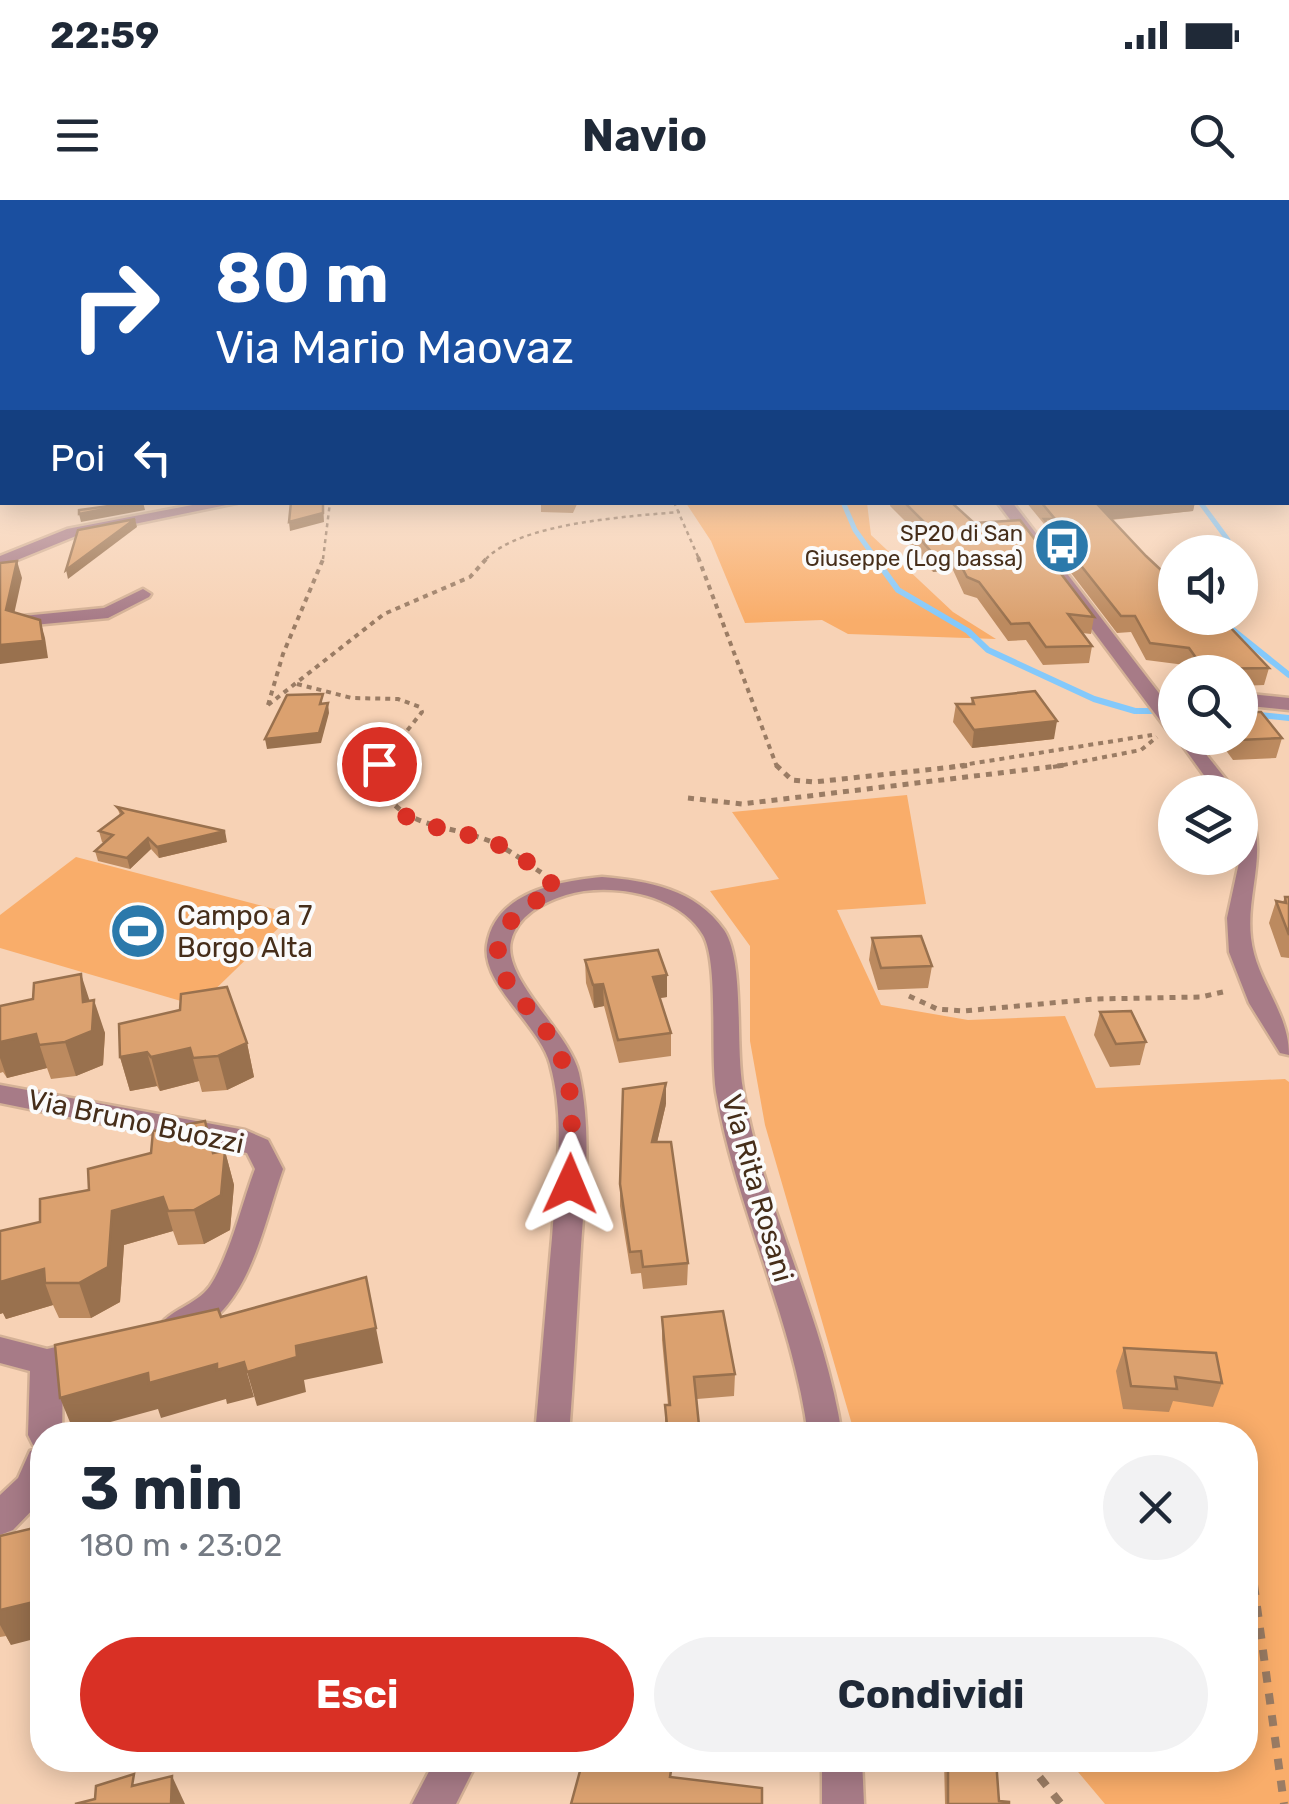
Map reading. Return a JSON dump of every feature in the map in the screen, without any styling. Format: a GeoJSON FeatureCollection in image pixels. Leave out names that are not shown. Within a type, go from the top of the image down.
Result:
{"type":"FeatureCollection","features":[{"type":"Feature","properties":{"kind":"street"},"geometry":{"type":"LineString","coordinates":[[0,562],[32,544],[72,532],[218,505]]}},
{"type":"Feature","properties":{"kind":"street"},"geometry":{"type":"LineString","coordinates":[[1006,505],[1158,702]]}},
{"type":"Feature","properties":{"kind":"street"},"geometry":{"type":"LineString","coordinates":[[23,621],[108,613],[143,594]]}},
{"type":"Feature","properties":{"kind":"street"},"geometry":{"type":"LineString","coordinates":[[1152,693],[1158,694]]}},
{"type":"Feature","properties":{"kind":"street"},"geometry":{"type":"LineString","coordinates":[[1258,700],[1289,704]]}},
{"type":"Feature","properties":{"kind":"street"},"geometry":{"type":"LineString","coordinates":[[1197,755],[1212,775]]}},
{"type":"Feature","properties":{"kind":"street"},"geometry":{"type":"LineString","coordinates":[[1247,875],[1238,921],[1254,988],[1289,1047]]}},
{"type":"Feature","properties":{"kind":"street","name":"Via Rita Rosani"},"geometry":{"type":"LineString","coordinates":[[557,890],[641,884],[675,896],[699,912],[716,936],[730,1106],[800,1334],[822,1422]]}},
{"type":"Feature","properties":{"kind":"street"},"geometry":{"type":"LineString","coordinates":[[553,1422],[570,1184],[571,1106],[560,1055],[535,1012],[502,970],[499,941],[514,917],[531,901],[557,890]]}},
{"type":"Feature","properties":{"kind":"street","name":"Via Bruno Buozzi"},"geometry":{"type":"LineString","coordinates":[[0,1094],[244,1140],[265,1158],[269,1169],[226,1287],[212,1307],[164,1336],[147,1339]]}},
{"type":"Feature","properties":{"kind":"street"},"geometry":{"type":"LineString","coordinates":[[0,1350],[47,1362],[114,1347]]}},
{"type":"Feature","properties":{"kind":"street"},"geometry":{"type":"LineString","coordinates":[[45,1422],[47,1362]]}},
{"type":"Feature","properties":{"kind":"street"},"geometry":{"type":"LineString","coordinates":[[0,1519],[30,1489]]}},
{"type":"Feature","properties":{"kind":"street"},"geometry":{"type":"LineString","coordinates":[[433,1804],[451,1772]]}},
{"type":"Feature","properties":{"kind":"street"},"geometry":{"type":"LineString","coordinates":[[842,1772],[842,1804]]}},
{"type":"Feature","properties":{"kind":"path"},"geometry":{"type":"LineString","coordinates":[[330,505],[332,521],[312,586],[277,666],[268,705],[384,614],[470,577],[498,546],[591,520],[680,512]]}},
{"type":"Feature","properties":{"kind":"path"},"geometry":{"type":"LineString","coordinates":[[676,505],[779,772],[792,780],[814,782],[1004,761],[1158,734],[1142,750],[1048,768],[742,804],[688,798]]}},
{"type":"Feature","properties":{"kind":"path"},"geometry":{"type":"LineString","coordinates":[[297,684],[352,698],[398,698],[420,707],[422,712],[379,764],[376,778],[387,801],[417,822],[490,841],[544,875],[557,890]]}},
{"type":"Feature","properties":{"kind":"path"},"geometry":{"type":"LineString","coordinates":[[909,996],[937,1009],[962,1011],[1095,999],[1201,998],[1254,988]]}},
{"type":"Feature","properties":{"kind":"path"},"geometry":{"type":"LineString","coordinates":[[1258,1613],[1284,1804]]}},
{"type":"Feature","properties":{"kind":"path"},"geometry":{"type":"LineString","coordinates":[[1036,1772],[1061,1804]]}},
{"type":"Feature","properties":{"kind":"shaded area"},"geometry":{"type":"Polygon","coordinates":[[[687,505],[867,505],[871,535],[953,612],[996,639],[848,634],[822,620],[745,623],[711,541],[687,505]]]}},
{"type":"Feature","properties":{"kind":"shaded area"},"geometry":{"type":"Polygon","coordinates":[[[907,795],[926,904],[837,910],[881,1005],[968,1020],[1065,1016],[1096,1088],[1285,1079],[1289,1082],[1289,1804],[1105,1804],[1078,1772],[1258,1772],[1258,1422],[851,1422],[765,1125],[750,1041],[750,946],[710,891],[779,879],[732,812],[907,795]]]}},
{"type":"Feature","properties":{"kind":"shaded area","name":"Campo a 7 Borgo Alta"},"geometry":{"type":"Polygon","coordinates":[[[76,857],[293,914],[198,1006],[0,948],[0,915],[76,857]]]}},
{"type":"Feature","properties":{"kind":"building"},"geometry":{"type":"Polygon","coordinates":[[[117,505],[125,505],[79,514],[79,510],[117,505]]]}},
{"type":"Feature","properties":{"kind":"building"},"geometry":{"type":"Polygon","coordinates":[[[291,505],[323,505],[323,513],[289,522],[291,505]]]}},
{"type":"Feature","properties":{"kind":"building"},"geometry":{"type":"Polygon","coordinates":[[[907,505],[954,505],[974,523],[1020,520],[1094,617],[1068,614],[1092,646],[1046,647],[1029,623],[1011,624],[979,582],[967,577],[955,554],[935,556],[909,526],[927,525],[907,505]]]}},
{"type":"Feature","properties":{"kind":"building"},"geometry":{"type":"Polygon","coordinates":[[[1043,505],[1108,505],[1099,506],[1158,567],[1158,635],[1238,635],[1257,655],[1194,655],[1189,648],[1150,643],[1135,616],[1121,616],[1044,519],[1055,519],[1043,505]]]}},
{"type":"Feature","properties":{"kind":"building"},"geometry":{"type":"Polygon","coordinates":[[[135,519],[66,570],[78,530],[135,519]]]}},
{"type":"Feature","properties":{"kind":"building"},"geometry":{"type":"Polygon","coordinates":[[[17,561],[6,610],[40,620],[43,641],[0,645],[0,563],[17,561]]]}},
{"type":"Feature","properties":{"kind":"building"},"geometry":{"type":"Polygon","coordinates":[[[1258,656],[1269,668],[1258,668],[1258,656]]]}},
{"type":"Feature","properties":{"kind":"building"},"geometry":{"type":"Polygon","coordinates":[[[1035,691],[1057,721],[974,730],[956,704],[974,704],[972,698],[1035,691]]]}},
{"type":"Feature","properties":{"kind":"building"},"geometry":{"type":"Polygon","coordinates":[[[323,694],[320,704],[328,703],[319,733],[265,739],[287,695],[323,694]]]}},
{"type":"Feature","properties":{"kind":"building"},"geometry":{"type":"Polygon","coordinates":[[[1258,712],[1261,712],[1282,738],[1258,739],[1258,712]]]}},
{"type":"Feature","properties":{"kind":"building"},"geometry":{"type":"Polygon","coordinates":[[[117,807],[225,831],[157,847],[148,838],[127,858],[95,851],[113,835],[99,831],[123,813],[117,807]]]}},
{"type":"Feature","properties":{"kind":"building"},"geometry":{"type":"Polygon","coordinates":[[[1285,897],[1289,897],[1289,935],[1276,901],[1286,903],[1285,897]]]}},
{"type":"Feature","properties":{"kind":"building"},"geometry":{"type":"Polygon","coordinates":[[[921,936],[932,966],[881,968],[872,938],[921,936]]]}},
{"type":"Feature","properties":{"kind":"building"},"geometry":{"type":"Polygon","coordinates":[[[658,950],[667,975],[653,977],[671,1033],[618,1040],[603,984],[593,985],[585,960],[658,950]]]}},
{"type":"Feature","properties":{"kind":"building"},"geometry":{"type":"Polygon","coordinates":[[[81,974],[83,1002],[94,1000],[92,1031],[65,1042],[39,1045],[36,1034],[0,1042],[0,1006],[33,999],[34,983],[81,974]]]}},
{"type":"Feature","properties":{"kind":"building"},"geometry":{"type":"Polygon","coordinates":[[[227,987],[247,1043],[218,1056],[193,1058],[190,1048],[151,1057],[147,1052],[120,1057],[119,1024],[180,1010],[181,994],[227,987]]]}},
{"type":"Feature","properties":{"kind":"building"},"geometry":{"type":"Polygon","coordinates":[[[1131,1011],[1146,1042],[1116,1044],[1100,1012],[1131,1011]]]}},
{"type":"Feature","properties":{"kind":"building"},"geometry":{"type":"Polygon","coordinates":[[[666,1083],[652,1142],[671,1142],[688,1263],[643,1267],[641,1251],[630,1252],[620,1184],[623,1089],[666,1083]]]}},
{"type":"Feature","properties":{"kind":"building"},"geometry":{"type":"Polygon","coordinates":[[[205,1121],[213,1153],[225,1151],[221,1195],[194,1210],[168,1211],[163,1197],[112,1211],[108,1267],[79,1283],[45,1283],[44,1269],[0,1282],[0,1231],[40,1222],[40,1199],[89,1190],[88,1169],[151,1153],[153,1131],[205,1121]]]}},
{"type":"Feature","properties":{"kind":"building"},"geometry":{"type":"Polygon","coordinates":[[[366,1277],[376,1328],[296,1346],[297,1357],[247,1372],[244,1362],[217,1370],[217,1364],[149,1383],[148,1373],[60,1398],[55,1345],[218,1309],[221,1317],[366,1277]]]}},
{"type":"Feature","properties":{"kind":"building"},"geometry":{"type":"Polygon","coordinates":[[[723,1311],[735,1374],[694,1377],[699,1422],[667,1422],[665,1405],[670,1405],[662,1317],[723,1311]]]}},
{"type":"Feature","properties":{"kind":"building"},"geometry":{"type":"Polygon","coordinates":[[[1124,1348],[1216,1353],[1222,1383],[1175,1377],[1177,1389],[1131,1386],[1124,1348]]]}},
{"type":"Feature","properties":{"kind":"building"},"geometry":{"type":"Polygon","coordinates":[[[30,1529],[30,1603],[0,1610],[0,1536],[30,1529]]]}},
{"type":"Feature","properties":{"kind":"building"},"geometry":{"type":"Polygon","coordinates":[[[580,1772],[671,1772],[670,1777],[762,1788],[762,1804],[571,1804],[580,1772]]]}},
{"type":"Feature","properties":{"kind":"building"},"geometry":{"type":"Polygon","coordinates":[[[948,1772],[997,1772],[999,1801],[1009,1802],[1009,1804],[948,1804],[948,1772]]]}},
{"type":"Feature","properties":{"kind":"building"},"geometry":{"type":"Polygon","coordinates":[[[134,1774],[132,1786],[172,1776],[171,1804],[75,1804],[95,1799],[96,1786],[134,1774]]]}},
{"type":"Feature","properties":{"kind":"waterway"},"geometry":{"type":"LineString","coordinates":[[844,505],[855,530],[876,559]]}},
{"type":"Feature","properties":{"kind":"waterway"},"geometry":{"type":"LineString","coordinates":[[1202,505],[1224,535]]}},
{"type":"Feature","properties":{"kind":"waterway"},"geometry":{"type":"LineString","coordinates":[[874,557],[898,590],[968,631],[988,650],[1094,699],[1135,711],[1158,711]]}},
{"type":"Feature","properties":{"kind":"waterway"},"geometry":{"type":"LineString","coordinates":[[1239,635],[1289,675]]}},
{"type":"Feature","properties":{"kind":"waterway"},"geometry":{"type":"LineString","coordinates":[[1258,715],[1289,718]]}},
{"type":"Feature","properties":{"kind":"place","name":"SP20 di San Giuseppe (Log bassa)"},"geometry":{"type":"Point","coordinates":[1062,546]}},
{"type":"Feature","properties":{"kind":"place","name":"Campo a 7 Borgo Alta"},"geometry":{"type":"Point","coordinates":[138,931]}},
{"type":"Feature","properties":{"kind":"route"},"geometry":{"type":"LineString","coordinates":[[379,764],[376,778],[387,801],[402,816],[490,841],[544,875],[557,890],[531,901],[514,917],[499,941],[502,970],[535,1012],[560,1055],[571,1106],[570,1184]]}}]}
